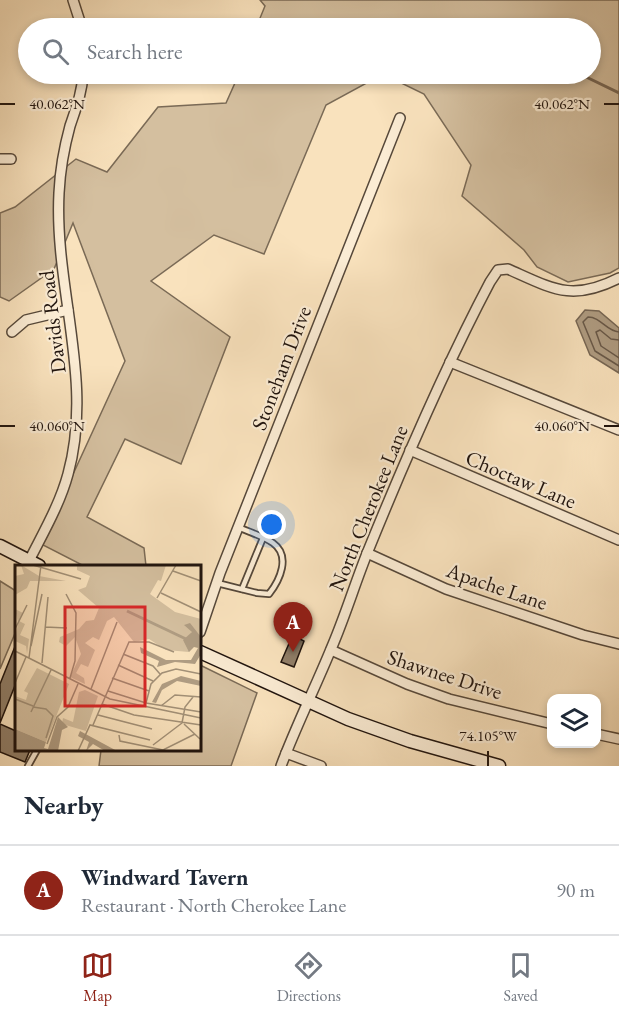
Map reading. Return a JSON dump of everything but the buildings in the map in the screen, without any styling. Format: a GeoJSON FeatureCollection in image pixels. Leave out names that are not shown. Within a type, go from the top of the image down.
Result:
{"type":"FeatureCollection","features":[{"type":"Feature","properties":{"kind":"main road"},"geometry":{"type":"LineString","coordinates":[[0,546],[34,564]]}},
{"type":"Feature","properties":{"kind":"main road"},"geometry":{"type":"LineString","coordinates":[[201,652],[348,719],[410,741],[499,766]]}},
{"type":"Feature","properties":{"kind":"street"},"geometry":{"type":"LineString","coordinates":[[73,0],[79,18]]}},
{"type":"Feature","properties":{"kind":"street","name":"Davids Road"},"geometry":{"type":"LineString","coordinates":[[34,564],[68,476],[75,444],[76,377],[60,235],[59,194],[63,156],[78,107],[81,84]]}},
{"type":"Feature","properties":{"kind":"street","name":"Stoneham Drive"},"geometry":{"type":"LineString","coordinates":[[201,630],[216,583],[400,118]]}},
{"type":"Feature","properties":{"kind":"street"},"geometry":{"type":"LineString","coordinates":[[0,159],[11,159]]}},
{"type":"Feature","properties":{"kind":"street","name":"North Cherokee Lane"},"geometry":{"type":"LineString","coordinates":[[281,766],[331,650],[367,553],[410,450],[475,310],[498,270],[507,269],[567,292],[580,292],[619,278]]}},
{"type":"Feature","properties":{"kind":"street"},"geometry":{"type":"LineString","coordinates":[[12,332],[26,320],[68,310]]}},
{"type":"Feature","properties":{"kind":"street"},"geometry":{"type":"LineString","coordinates":[[450,362],[619,430]]}},
{"type":"Feature","properties":{"kind":"street","name":"Choctaw Lane"},"geometry":{"type":"LineString","coordinates":[[410,450],[619,540]]}},
{"type":"Feature","properties":{"kind":"street","name":"Apache Lane"},"geometry":{"type":"LineString","coordinates":[[367,553],[446,589],[572,631],[619,644]]}},
{"type":"Feature","properties":{"kind":"street","name":"Shawnee Drive"},"geometry":{"type":"LineString","coordinates":[[331,650],[428,692],[547,723]]}},
{"type":"Feature","properties":{"kind":"street"},"geometry":{"type":"LineString","coordinates":[[601,735],[619,740]]}},
{"type":"Feature","properties":{"kind":"street"},"geometry":{"type":"LineString","coordinates":[[286,753],[321,766]]}},
{"type":"Feature","properties":{"kind":"lane"},"geometry":{"type":"LineString","coordinates":[[216,583],[269,594],[276,585],[283,567],[282,555],[274,543],[238,527]]}},
{"type":"Feature","properties":{"kind":"lane"},"geometry":{"type":"LineString","coordinates":[[242,589],[263,538]]}},
{"type":"Feature","properties":{"kind":"lane"},"geometry":{"type":"LineString","coordinates":[[28,766],[36,751]]}},
{"type":"Feature","properties":{"kind":"shaded area"},"geometry":{"type":"Polygon","coordinates":[[[260,0],[619,0],[619,268],[610,273],[568,282],[537,267],[524,250],[462,196],[471,165],[424,94],[404,84],[601,84],[601,18],[260,18],[265,6],[260,0]]]}},
{"type":"Feature","properties":{"kind":"shaded area"},"geometry":{"type":"Polygon","coordinates":[[[235,84],[365,84],[326,105],[264,254],[214,235],[151,281],[230,337],[181,464],[125,439],[87,517],[144,548],[146,565],[82,565],[41,544],[125,361],[73,223],[54,269],[9,301],[0,297],[0,213],[15,207],[76,159],[107,172],[158,107],[226,103],[235,84]]]}},
{"type":"Feature","properties":{"kind":"shaded area"},"geometry":{"type":"Polygon","coordinates":[[[0,581],[15,590],[15,633],[0,669],[0,581]]]}},
{"type":"Feature","properties":{"kind":"shaded area"},"geometry":{"type":"Polygon","coordinates":[[[201,665],[257,693],[231,766],[99,766],[101,751],[201,751],[201,665]]]}},
{"type":"Feature","properties":{"kind":"water"},"geometry":{"type":"Polygon","coordinates":[[[585,310],[599,311],[619,328],[619,373],[590,355],[576,321],[585,310]]]}},
{"type":"Feature","properties":{"kind":"waterway"},"geometry":{"type":"LineString","coordinates":[[601,84],[619,93]]}},
{"type":"Feature","properties":{"kind":"place","name":"Windward Tavern"},"geometry":{"type":"Point","coordinates":[293,652]}}]}
